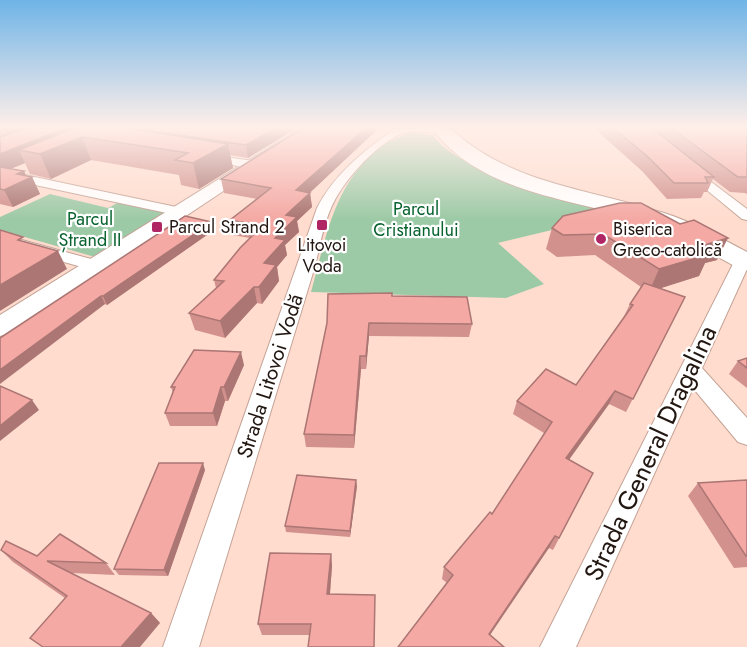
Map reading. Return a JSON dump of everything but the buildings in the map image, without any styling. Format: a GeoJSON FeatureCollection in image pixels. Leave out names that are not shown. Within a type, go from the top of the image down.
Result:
{"type":"FeatureCollection","features":[{"type":"Feature","properties":{"kind":"main road"},"geometry":{"type":"LineString","coordinates":[[475,158],[506,174],[660,219],[746,261]]}},
{"type":"Feature","properties":{"kind":"street"},"geometry":{"type":"LineString","coordinates":[[213,158],[253,165]]}},
{"type":"Feature","properties":{"kind":"street"},"geometry":{"type":"LineString","coordinates":[[0,327],[264,158]]}},
{"type":"Feature","properties":{"kind":"street","name":"Strada Litovoi Vodă"},"geometry":{"type":"LineString","coordinates":[[181,647],[307,266],[324,206],[348,173],[364,158]]}},
{"type":"Feature","properties":{"kind":"street"},"geometry":{"type":"LineString","coordinates":[[684,165],[747,216]]}},
{"type":"Feature","properties":{"kind":"street"},"geometry":{"type":"LineString","coordinates":[[5,178],[32,167]]}},
{"type":"Feature","properties":{"kind":"street"},"geometry":{"type":"LineString","coordinates":[[5,178],[181,212]]}},
{"type":"Feature","properties":{"kind":"street"},"geometry":{"type":"LineString","coordinates":[[0,238],[96,266]]}},
{"type":"Feature","properties":{"kind":"street","name":"Strada General Dragalina"},"geometry":{"type":"LineString","coordinates":[[558,647],[690,369],[746,261]]}},
{"type":"Feature","properties":{"kind":"street"},"geometry":{"type":"LineString","coordinates":[[690,369],[747,435]]}},
{"type":"Feature","properties":{"kind":"green space","name":"Parcul Cristianului"},"geometry":{"type":"Polygon","coordinates":[[[460,158],[518,184],[619,214],[498,243],[544,284],[506,298],[311,292],[334,211],[354,175],[367,159],[460,158]]]}},
{"type":"Feature","properties":{"kind":"green space","name":"Parcul Ștrand II"},"geometry":{"type":"Polygon","coordinates":[[[50,194],[108,208],[121,201],[168,212],[95,257],[0,230],[0,217],[50,194]]]}},
{"type":"Feature","properties":{"kind":"place","name":"Litovoi Voda"},"geometry":{"type":"Point","coordinates":[322,225]}},
{"type":"Feature","properties":{"kind":"place","name":"Parcul Strand 2"},"geometry":{"type":"Point","coordinates":[157,227]}},
{"type":"Feature","properties":{"kind":"place","name":"Biserica Greco-catolică"},"geometry":{"type":"Point","coordinates":[601,239]}}]}
